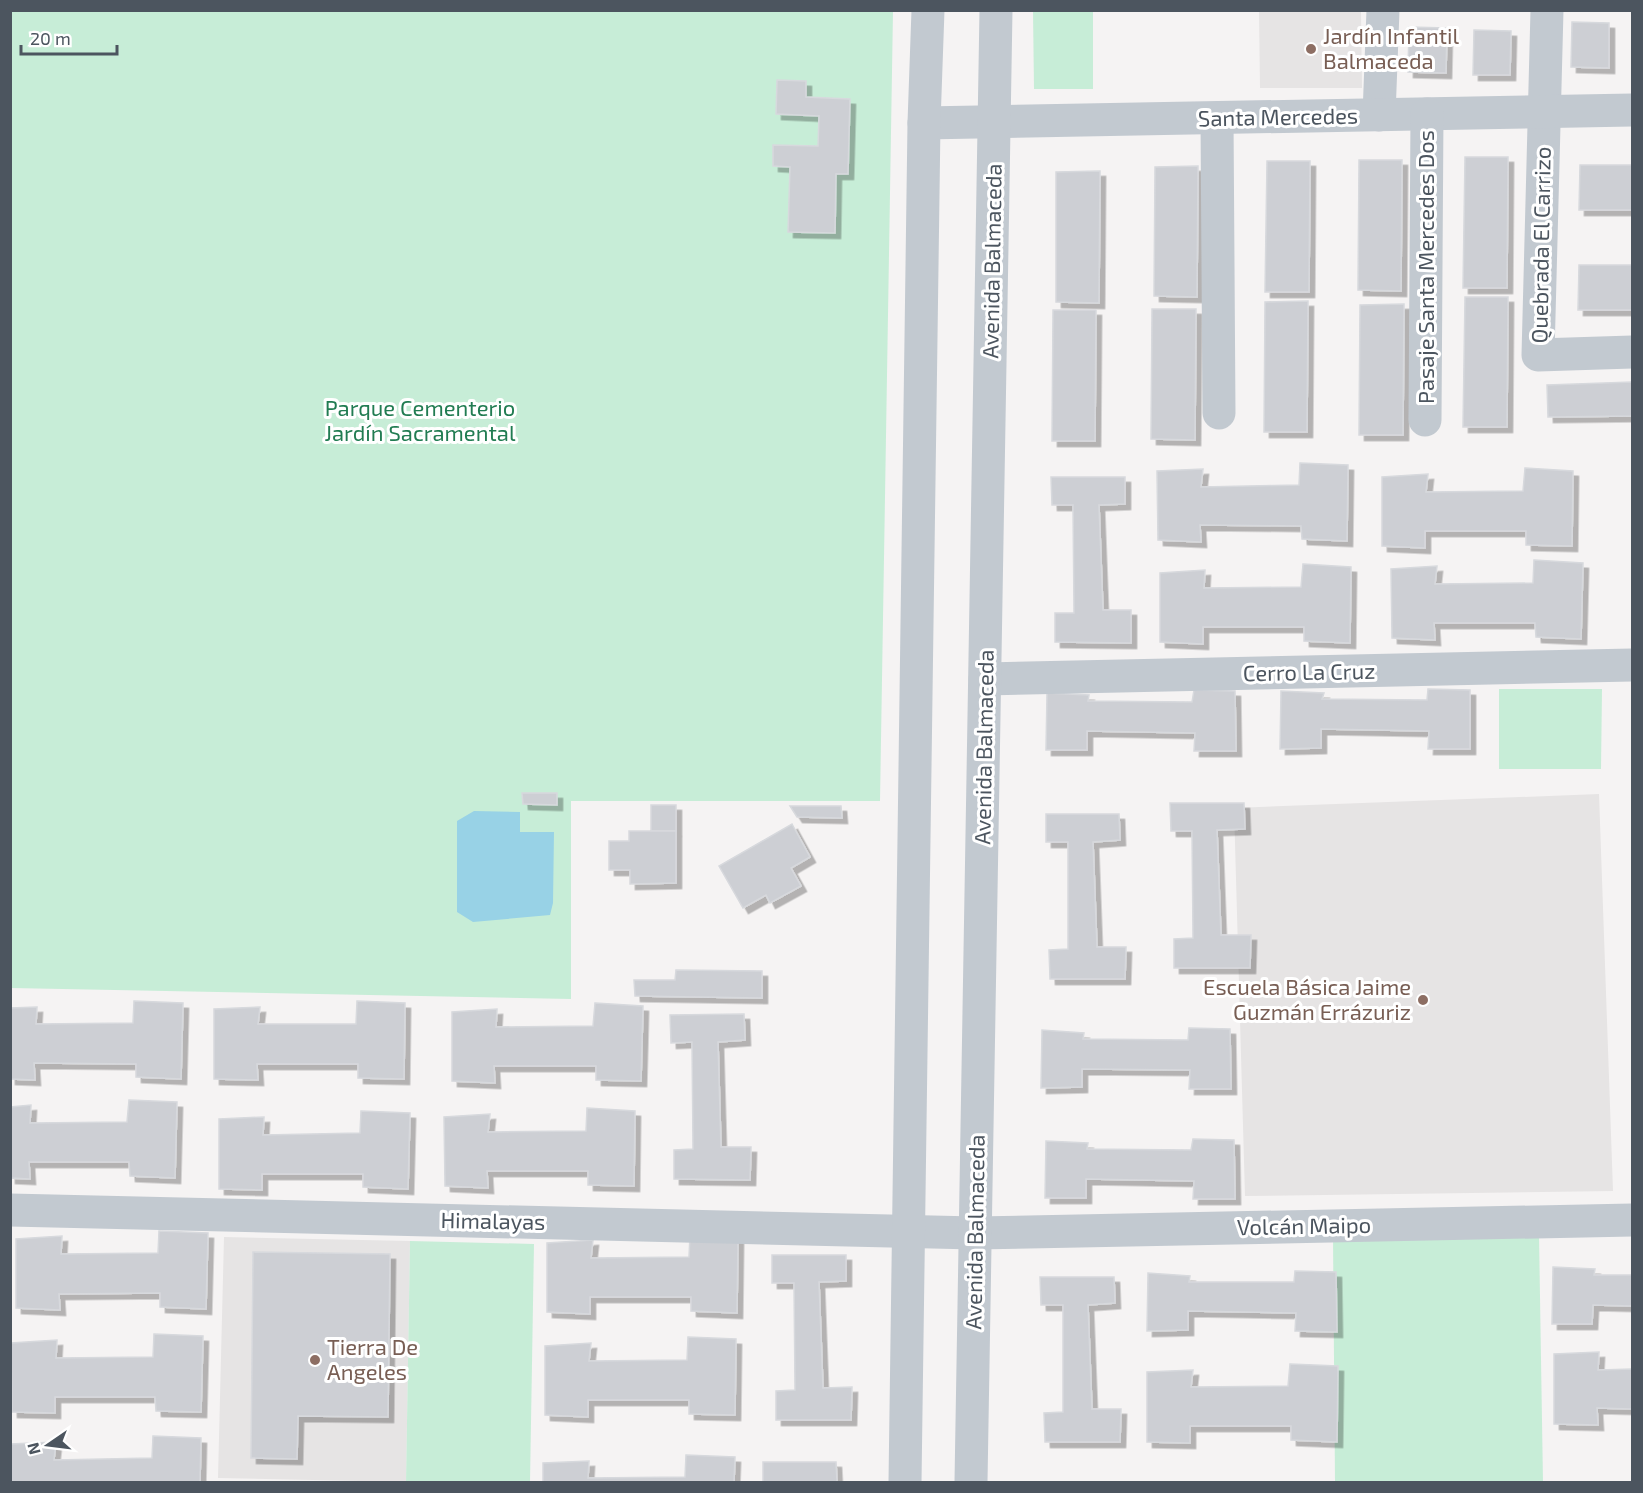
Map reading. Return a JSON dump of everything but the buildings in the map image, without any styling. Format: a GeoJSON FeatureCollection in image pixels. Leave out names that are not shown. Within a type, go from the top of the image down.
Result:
{"type":"FeatureCollection","features":[{"type":"Feature","properties":{"kind":"street"},"geometry":{"type":"LineString","coordinates":[[905,1482],[924,123],[928,10]]}},
{"type":"Feature","properties":{"kind":"street","name":"Avenida Balmaceda"},"geometry":{"type":"LineString","coordinates":[[971,1482],[996,10]]}},
{"type":"Feature","properties":{"kind":"street"},"geometry":{"type":"LineString","coordinates":[[1379,115],[1383,10]]}},
{"type":"Feature","properties":{"kind":"street"},"geometry":{"type":"LineString","coordinates":[[1544,112],[1547,10]]}},
{"type":"Feature","properties":{"kind":"street","name":"Santa Mercedes"},"geometry":{"type":"LineString","coordinates":[[924,123],[1632,110]]}},
{"type":"Feature","properties":{"kind":"street","name":"Quebrada El Carrizo"},"geometry":{"type":"LineString","coordinates":[[1544,112],[1538,355],[1632,352]]}},
{"type":"Feature","properties":{"kind":"street","name":"Pasaje Santa Mercedes Dos"},"geometry":{"type":"LineString","coordinates":[[1425,420],[1427,114]]}},
{"type":"Feature","properties":{"kind":"street"},"geometry":{"type":"LineString","coordinates":[[1217,118],[1219,413]]}},
{"type":"Feature","properties":{"kind":"street","name":"Cerro La Cruz"},"geometry":{"type":"LineString","coordinates":[[985,679],[1632,665]]}},
{"type":"Feature","properties":{"kind":"street","name":"Himalayas"},"geometry":{"type":"LineString","coordinates":[[10,1210],[975,1233]]}},
{"type":"Feature","properties":{"kind":"street","name":"Volcán Maipo"},"geometry":{"type":"LineString","coordinates":[[975,1233],[1632,1220]]}},
{"type":"Feature","properties":{"kind":"shaded area","name":"Jardín Infantil Balmaceda"},"geometry":{"type":"Polygon","coordinates":[[[1259,11],[1361,11],[1362,88],[1260,88],[1259,11]]]}},
{"type":"Feature","properties":{"kind":"shaded area","name":"Escuela Básica Jaime Guzmán Errázuriz"},"geometry":{"type":"Polygon","coordinates":[[[1599,794],[1613,1191],[1245,1196],[1234,808],[1599,794]]]}},
{"type":"Feature","properties":{"kind":"shaded area","name":"Tierra De Angeles"},"geometry":{"type":"Polygon","coordinates":[[[224,1237],[410,1241],[406,1482],[218,1478],[224,1237]]]}},
{"type":"Feature","properties":{"kind":"green space","name":"Parque Cementerio Jardín Sacramental"},"geometry":{"type":"Polygon","coordinates":[[[11,11],[893,11],[880,801],[571,801],[571,999],[11,988],[11,11]]]}},
{"type":"Feature","properties":{"kind":"green space"},"geometry":{"type":"Polygon","coordinates":[[[1033,11],[1093,11],[1093,89],[1034,89],[1033,11]]]}},
{"type":"Feature","properties":{"kind":"green space"},"geometry":{"type":"Polygon","coordinates":[[[1499,689],[1602,689],[1601,769],[1499,769],[1499,689]]]}},
{"type":"Feature","properties":{"kind":"green space"},"geometry":{"type":"Polygon","coordinates":[[[1539,1235],[1543,1482],[1335,1482],[1333,1237],[1539,1235]]]}},
{"type":"Feature","properties":{"kind":"green space"},"geometry":{"type":"Polygon","coordinates":[[[410,1241],[534,1244],[530,1482],[406,1482],[410,1241]]]}},
{"type":"Feature","properties":{"kind":"water"},"geometry":{"type":"Polygon","coordinates":[[[474,811],[520,812],[520,832],[554,832],[553,903],[550,915],[473,922],[457,912],[457,821],[474,811]]]}},
{"type":"Feature","properties":{"kind":"place","name":"Jardín Infantil Balmaceda"},"geometry":{"type":"Point","coordinates":[1311,49]}},
{"type":"Feature","properties":{"kind":"place","name":"Escuela Básica Jaime Guzmán Errázuriz"},"geometry":{"type":"Point","coordinates":[1423,1000]}},
{"type":"Feature","properties":{"kind":"place","name":"Tierra De Angeles"},"geometry":{"type":"Point","coordinates":[315,1360]}}]}
